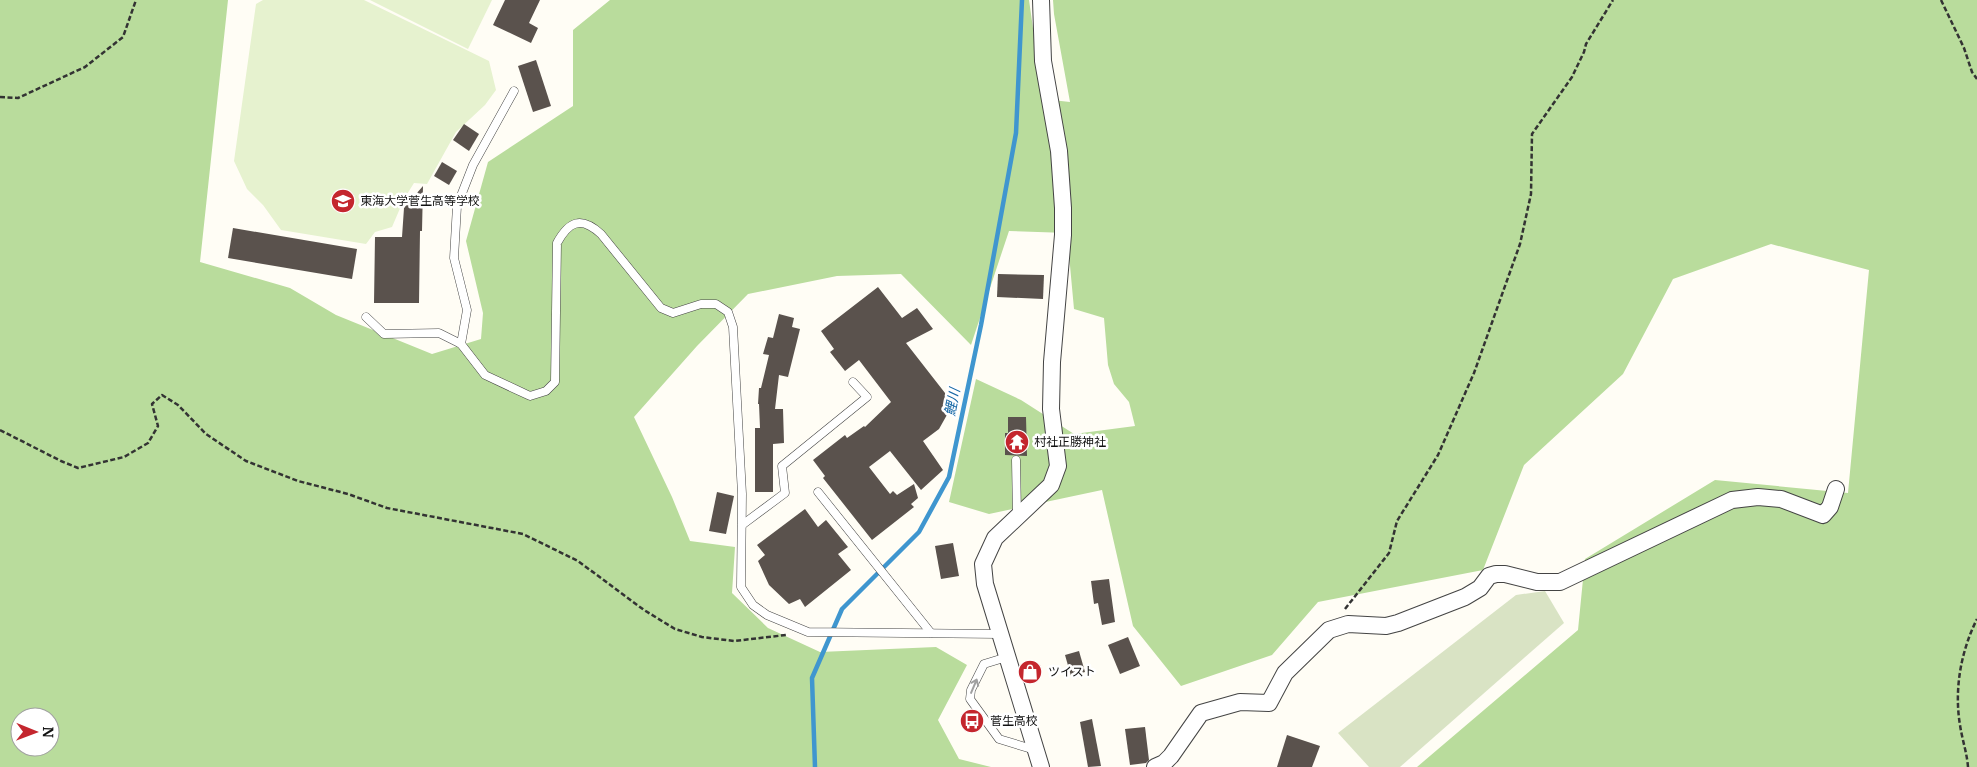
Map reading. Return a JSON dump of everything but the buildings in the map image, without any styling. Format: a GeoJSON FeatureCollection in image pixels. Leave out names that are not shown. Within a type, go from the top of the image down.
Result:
{"type":"FeatureCollection","features":[{"type":"Feature","properties":{"kind":"street"},"geometry":{"type":"LineString","coordinates":[[1041,767],[999,634],[985,584],[983,564],[995,538],[1051,485],[1058,466],[1051,409],[1052,362],[1063,235],[1058,151],[1043,60],[1042,0]]}},
{"type":"Feature","properties":{"kind":"street"},"geometry":{"type":"LineString","coordinates":[[1155,767],[1164,763],[1171,756],[1201,713],[1240,702],[1269,703],[1286,674],[1329,630],[1348,624],[1386,626],[1398,623],[1465,597],[1480,588],[1489,576],[1496,574],[1506,574],[1536,582],[1560,582],[1732,500],[1758,497],[1781,499],[1823,515],[1830,507],[1836,489]]}},
{"type":"Feature","properties":{"kind":"lane"},"geometry":{"type":"LineString","coordinates":[[461,344],[467,310],[454,258],[457,206],[473,165],[514,91]]}},
{"type":"Feature","properties":{"kind":"lane"},"geometry":{"type":"LineString","coordinates":[[366,317],[384,334],[439,333],[461,344],[485,375],[530,396],[546,391],[555,382],[558,244],[565,230],[578,222],[591,225],[601,234],[661,308],[673,313],[701,304],[716,304],[728,312],[733,327],[742,494],[741,588],[753,605],[767,615],[811,632],[999,634]]}},
{"type":"Feature","properties":{"kind":"lane"},"geometry":{"type":"LineString","coordinates":[[742,525],[785,492],[782,466],[867,398],[853,382]]}},
{"type":"Feature","properties":{"kind":"lane"},"geometry":{"type":"LineString","coordinates":[[1016,460],[1017,518]]}},
{"type":"Feature","properties":{"kind":"lane"},"geometry":{"type":"LineString","coordinates":[[818,492],[931,633]]}},
{"type":"Feature","properties":{"kind":"lane"},"geometry":{"type":"LineString","coordinates":[[1007,657],[984,664],[971,690],[970,699],[999,739],[1035,750]]}},
{"type":"Feature","properties":{"kind":"path"},"geometry":{"type":"LineString","coordinates":[[0,98],[18,98],[85,67],[123,37],[136,0]]}},
{"type":"Feature","properties":{"kind":"path"},"geometry":{"type":"LineString","coordinates":[[1329,630],[1389,553],[1397,521],[1438,455],[1474,373],[1520,244],[1531,194],[1532,134],[1572,77],[1586,44],[1613,0]]}},
{"type":"Feature","properties":{"kind":"path"},"geometry":{"type":"LineString","coordinates":[[1941,0],[1964,48],[1972,72],[1977,79]]}},
{"type":"Feature","properties":{"kind":"path"},"geometry":{"type":"LineString","coordinates":[[0,430],[78,468],[124,457],[148,443],[158,426],[152,404],[162,395],[178,405],[206,434],[246,461],[298,482],[348,494],[387,508],[523,534],[578,561],[644,610],[675,629],[702,637],[734,641],[811,632]]}},
{"type":"Feature","properties":{"kind":"path"},"geometry":{"type":"LineString","coordinates":[[1968,767],[1957,705],[1962,663],[1977,619]]}},
{"type":"Feature","properties":{"kind":"green space"},"geometry":{"type":"Polygon","coordinates":[[[0,0],[228,0],[200,262],[290,288],[336,315],[432,354],[481,339],[483,313],[466,241],[488,162],[573,106],[573,30],[610,0],[1029,0],[1043,99],[1070,102],[1053,0],[1977,0],[1977,767],[1417,767],[1578,630],[1585,559],[1715,480],[1848,493],[1869,270],[1771,244],[1673,279],[1623,374],[1524,465],[1483,570],[1318,602],[1272,655],[1181,686],[1133,626],[1102,490],[989,514],[949,502],[976,379],[1021,400],[1074,434],[1135,426],[1129,402],[1114,384],[1108,365],[1104,318],[1074,309],[1067,233],[1009,231],[971,345],[901,274],[837,276],[748,294],[697,346],[634,417],[672,497],[690,541],[735,547],[732,593],[768,628],[820,652],[936,647],[967,665],[938,720],[959,759],[991,767],[0,767],[0,0]]]}},
{"type":"Feature","properties":{"kind":"green space"},"geometry":{"type":"Polygon","coordinates":[[[263,0],[364,0],[489,61],[496,90],[485,105],[456,132],[427,184],[414,183],[404,199],[392,227],[375,232],[366,244],[281,230],[263,205],[247,189],[234,161],[256,4],[263,0]]]}},
{"type":"Feature","properties":{"kind":"green space"},"geometry":{"type":"Polygon","coordinates":[[[370,0],[492,0],[468,49],[370,0]]]}},
{"type":"Feature","properties":{"kind":"green space"},"geometry":{"type":"Polygon","coordinates":[[[1545,591],[1564,623],[1400,767],[1369,767],[1338,733],[1516,595],[1545,591]]]}},
{"type":"Feature","properties":{"kind":"waterway","name":"鯉川"},"geometry":{"type":"LineString","coordinates":[[815,767],[812,678],[842,609],[919,532],[949,477],[981,325],[1016,133],[1022,0]]}},
{"type":"Feature","properties":{"kind":"place","name":"東海大学菅生高等学校"},"geometry":{"type":"Point","coordinates":[343,201]}},
{"type":"Feature","properties":{"kind":"place","name":"村社正勝神社"},"geometry":{"type":"Point","coordinates":[1017,442]}},
{"type":"Feature","properties":{"kind":"place","name":"ツイスト"},"geometry":{"type":"Point","coordinates":[1030,672]}},
{"type":"Feature","properties":{"kind":"place","name":"菅生高校"},"geometry":{"type":"Point","coordinates":[972,721]}}]}
